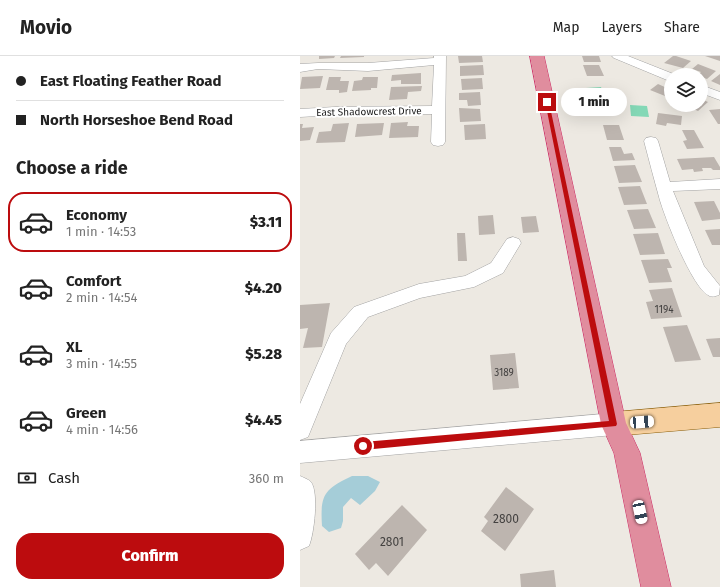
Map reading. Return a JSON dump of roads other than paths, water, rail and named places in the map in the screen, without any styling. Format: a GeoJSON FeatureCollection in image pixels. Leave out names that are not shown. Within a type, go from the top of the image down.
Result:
{"type":"FeatureCollection","features":[{"type":"Feature","properties":{"kind":"highway"},"geometry":{"type":"LineString","coordinates":[[537,56],[614,424],[627,453],[656,587]]}},
{"type":"Feature","properties":{"kind":"main road"},"geometry":{"type":"LineString","coordinates":[[614,424],[720,415]]}},
{"type":"Feature","properties":{"kind":"street"},"geometry":{"type":"LineString","coordinates":[[618,56],[664,74]]}},
{"type":"Feature","properties":{"kind":"street"},"geometry":{"type":"LineString","coordinates":[[300,68],[318,66],[374,67],[440,58],[438,142]]}},
{"type":"Feature","properties":{"kind":"street"},"geometry":{"type":"LineString","coordinates":[[708,92],[720,96]]}},
{"type":"Feature","properties":{"kind":"street","name":"East Shadowcrest Drive"},"geometry":{"type":"LineString","coordinates":[[300,113],[439,110]]}},
{"type":"Feature","properties":{"kind":"street"},"geometry":{"type":"LineString","coordinates":[[651,142],[663,187],[695,266],[699,274],[713,290]]}},
{"type":"Feature","properties":{"kind":"street"},"geometry":{"type":"LineString","coordinates":[[663,187],[720,184]]}},
{"type":"Feature","properties":{"kind":"street"},"geometry":{"type":"LineString","coordinates":[[300,429],[338,339],[361,312],[419,291],[468,282],[498,268],[513,243]]}},
{"type":"Feature","properties":{"kind":"street"},"geometry":{"type":"LineString","coordinates":[[300,452],[614,424]]}},
{"type":"Feature","properties":{"kind":"street"},"geometry":{"type":"LineString","coordinates":[[300,488],[303,491],[300,537]]}},
{"type":"Feature","properties":{"kind":"water"},"geometry":{"type":"Polygon","coordinates":[[[352,476],[368,476],[380,482],[375,491],[360,505],[351,498],[343,507],[343,521],[341,528],[329,532],[322,526],[323,500],[330,489],[352,476]]]}}]}
